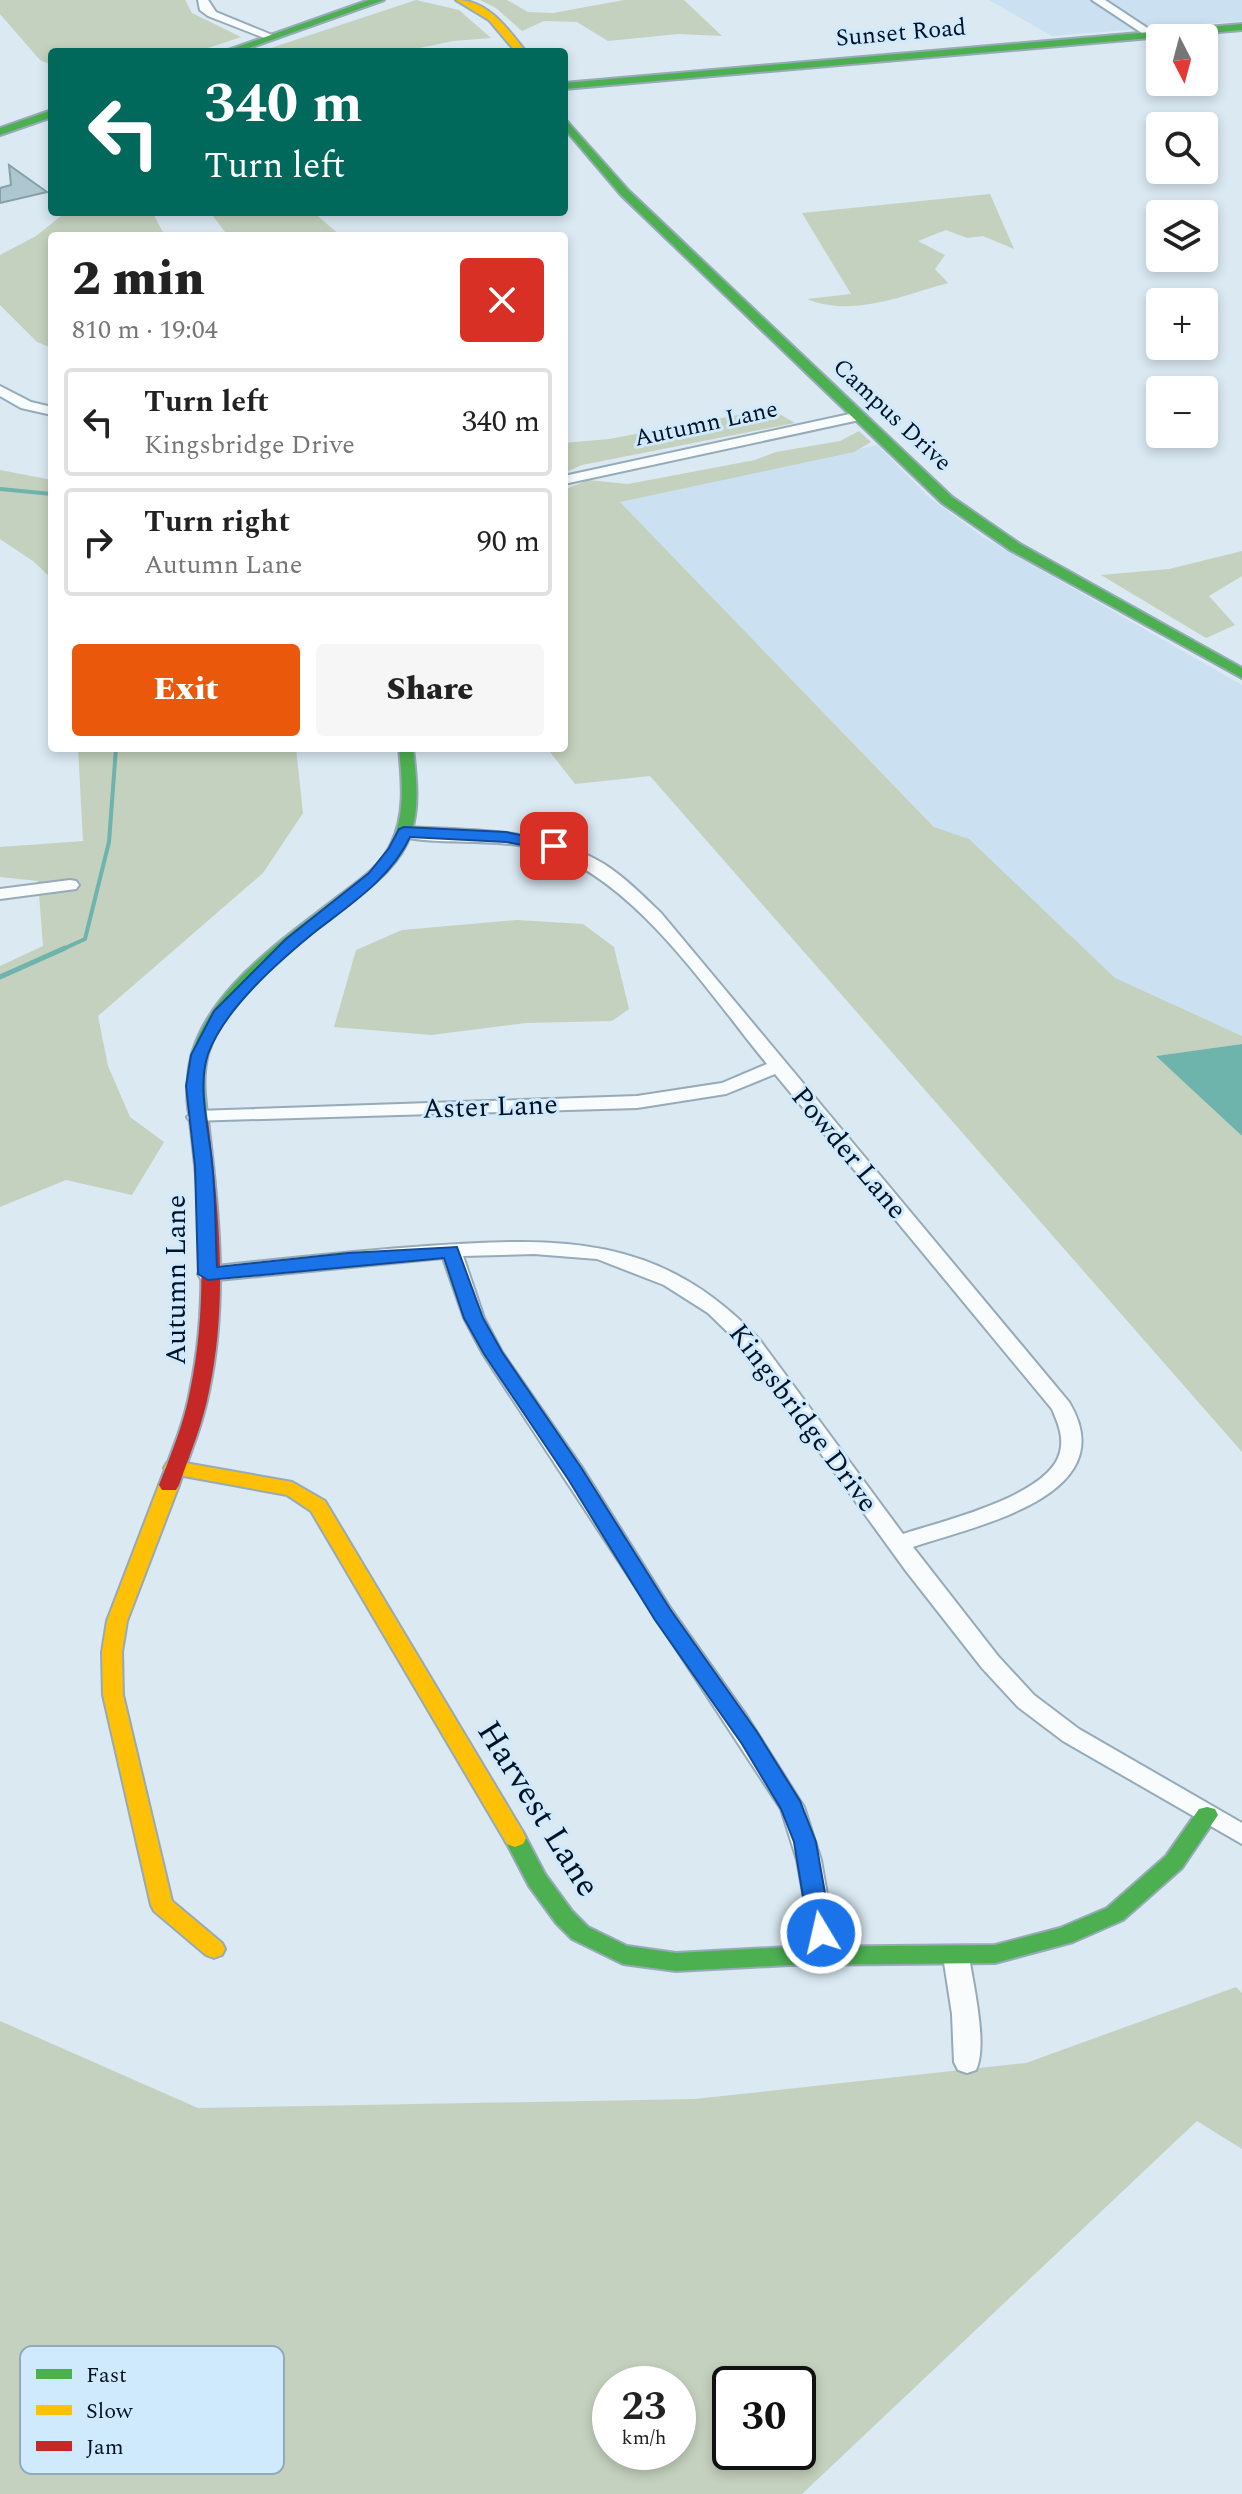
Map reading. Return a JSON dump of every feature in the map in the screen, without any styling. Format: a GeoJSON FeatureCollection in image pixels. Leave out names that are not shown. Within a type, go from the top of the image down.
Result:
{"type":"FeatureCollection","features":[{"type":"Feature","properties":{"kind":"street"},"geometry":{"type":"LineString","coordinates":[[203,0],[206,10],[214,15],[271,37]]}},
{"type":"Feature","properties":{"kind":"street"},"geometry":{"type":"LineString","coordinates":[[239,48],[379,0]]}},
{"type":"Feature","properties":{"kind":"street"},"geometry":{"type":"LineString","coordinates":[[461,0],[504,28],[518,48]]}},
{"type":"Feature","properties":{"kind":"street"},"geometry":{"type":"LineString","coordinates":[[1097,0],[1146,31]]}},
{"type":"Feature","properties":{"kind":"street","name":"Sunset Road"},"geometry":{"type":"LineString","coordinates":[[1218,29],[1242,27]]}},
{"type":"Feature","properties":{"kind":"street","name":"Sunset Road"},"geometry":{"type":"LineString","coordinates":[[568,86],[1146,36]]}},
{"type":"Feature","properties":{"kind":"street"},"geometry":{"type":"LineString","coordinates":[[0,134],[48,118]]}},
{"type":"Feature","properties":{"kind":"street","name":"Campus Drive"},"geometry":{"type":"LineString","coordinates":[[568,126],[625,193],[947,500],[980,525],[1242,674]]}},
{"type":"Feature","properties":{"kind":"street"},"geometry":{"type":"LineString","coordinates":[[0,134],[48,132]]}},
{"type":"Feature","properties":{"kind":"street"},"geometry":{"type":"LineString","coordinates":[[0,390],[26,405],[48,410]]}},
{"type":"Feature","properties":{"kind":"street","name":"Autumn Lane"},"geometry":{"type":"LineString","coordinates":[[568,479],[859,416]]}},
{"type":"Feature","properties":{"kind":"street","name":"Autumn Lane"},"geometry":{"type":"LineString","coordinates":[[214,1949],[162,1905],[110,1673],[114,1630],[120,1610],[174,1468],[203,1379],[208,1337],[208,1274],[204,1166],[195,1086],[199,1055],[220,1015],[292,942],[375,877],[397,849],[404,832],[409,792],[406,752]]}},
{"type":"Feature","properties":{"kind":"street","name":"Powder Lane"},"geometry":{"type":"LineString","coordinates":[[404,832],[492,836],[538,842],[570,852],[599,866],[634,895],[1062,1407],[1073,1434],[1072,1447],[1062,1472],[1029,1498],[899,1544]]}},
{"type":"Feature","properties":{"kind":"street"},"geometry":{"type":"LineString","coordinates":[[0,894],[70,885]]}},
{"type":"Feature","properties":{"kind":"street","name":"Aster Lane"},"geometry":{"type":"LineString","coordinates":[[197,1117],[637,1102],[726,1088],[777,1066]]}},
{"type":"Feature","properties":{"kind":"street","name":"Kingsbridge Drive"},"geometry":{"type":"LineString","coordinates":[[208,1274],[348,1258],[507,1248],[574,1249],[650,1272],[697,1296],[726,1316],[752,1344],[899,1544],[990,1662],[1026,1701],[1071,1735],[1242,1835]]}},
{"type":"Feature","properties":{"kind":"street"},"geometry":{"type":"LineString","coordinates":[[451,1251],[474,1318],[501,1366],[582,1486],[663,1615],[746,1732],[792,1807],[809,1860],[825,1958]]}},
{"type":"Feature","properties":{"kind":"street","name":"Harvest Lane"},"geometry":{"type":"LineString","coordinates":[[174,1468],[292,1489],[318,1506],[496,1802],[537,1880],[580,1933],[623,1955],[648,1960],[704,1963],[790,1956],[956,1956],[995,1954],[1026,1947],[1103,1921],[1128,1905],[1154,1883],[1167,1865],[1174,1862],[1207,1815]]}},
{"type":"Feature","properties":{"kind":"street"},"geometry":{"type":"LineString","coordinates":[[956,1956],[965,2014],[967,2062]]}},
{"type":"Feature","properties":{"kind":"shaded area"},"geometry":{"type":"Polygon","coordinates":[[[0,0],[185,0],[192,13],[241,37],[208,48],[48,48],[48,63],[40,60],[0,14],[0,0]]]}},
{"type":"Feature","properties":{"kind":"shaded area"},"geometry":{"type":"Polygon","coordinates":[[[416,0],[459,10],[491,38],[419,48],[271,48],[416,0]]]}},
{"type":"Feature","properties":{"kind":"shaded area"},"geometry":{"type":"Polygon","coordinates":[[[480,0],[507,0],[528,12],[553,13],[624,0],[684,0],[722,36],[678,34],[608,41],[577,22],[544,21],[522,31],[496,8],[480,0]]]}},
{"type":"Feature","properties":{"kind":"shaded area"},"geometry":{"type":"Polygon","coordinates":[[[989,0],[1242,0],[1242,21],[1146,24],[1146,29],[1052,36],[989,0]]]}},
{"type":"Feature","properties":{"kind":"shaded area"},"geometry":{"type":"Polygon","coordinates":[[[990,194],[1014,249],[983,236],[967,238],[946,230],[918,241],[945,255],[935,269],[948,283],[878,303],[842,306],[807,299],[851,294],[802,213],[990,194]]]}},
{"type":"Feature","properties":{"kind":"shaded area"},"geometry":{"type":"Polygon","coordinates":[[[61,216],[154,216],[163,232],[48,232],[48,346],[37,342],[0,305],[0,255],[36,236],[61,216]]]}},
{"type":"Feature","properties":{"kind":"shaded area"},"geometry":{"type":"Polygon","coordinates":[[[213,216],[318,216],[336,232],[225,232],[213,216]]]}},
{"type":"Feature","properties":{"kind":"shaded area"},"geometry":{"type":"Polygon","coordinates":[[[771,409],[795,423],[582,465],[568,471],[568,443],[609,439],[771,409]]]}},
{"type":"Feature","properties":{"kind":"shaded area"},"geometry":{"type":"Polygon","coordinates":[[[859,431],[871,442],[854,452],[620,502],[934,827],[969,839],[1115,978],[1242,1036],[1242,1044],[1157,1056],[1242,1136],[1242,1452],[650,776],[575,784],[550,752],[568,752],[568,488],[588,480],[628,484],[840,441],[859,431]]]}},
{"type":"Feature","properties":{"kind":"shaded area"},"geometry":{"type":"Polygon","coordinates":[[[877,445],[930,498],[983,537],[1242,685],[1242,1044],[1156,1056],[619,501],[877,445]]]}},
{"type":"Feature","properties":{"kind":"shaded area"},"geometry":{"type":"Polygon","coordinates":[[[0,470],[48,479],[48,575],[0,539],[0,470]]]}},
{"type":"Feature","properties":{"kind":"shaded area"},"geometry":{"type":"Polygon","coordinates":[[[1242,551],[1242,576],[1209,596],[1235,625],[1206,638],[1101,575],[1169,569],[1242,551]]]}},
{"type":"Feature","properties":{"kind":"shaded area"},"geometry":{"type":"Polygon","coordinates":[[[78,752],[296,752],[303,813],[263,873],[98,1016],[108,1066],[130,1117],[164,1142],[132,1195],[66,1180],[0,1207],[0,966],[43,946],[38,881],[0,877],[0,847],[83,841],[78,752]]]}},
{"type":"Feature","properties":{"kind":"shaded area"},"geometry":{"type":"Polygon","coordinates":[[[517,920],[583,924],[614,947],[629,1009],[612,1021],[526,1023],[431,1035],[334,1027],[356,950],[402,930],[517,920]]]}},
{"type":"Feature","properties":{"kind":"shaded area"},"geometry":{"type":"Polygon","coordinates":[[[1242,1044],[1242,1136],[1156,1056],[1242,1044]]]}},
{"type":"Feature","properties":{"kind":"shaded area"},"geometry":{"type":"Polygon","coordinates":[[[1236,1987],[1242,1993],[1242,2149],[1197,2121],[802,2494],[0,2494],[0,2021],[198,2108],[695,2099],[1026,2063],[1236,1987]]]}},
{"type":"Feature","properties":{"kind":"building"},"geometry":{"type":"Polygon","coordinates":[[[9,165],[47,192],[0,203],[0,188],[11,185],[9,165]]]}},
{"type":"Feature","properties":{"kind":"waterway"},"geometry":{"type":"LineString","coordinates":[[0,489],[48,494]]}},
{"type":"Feature","properties":{"kind":"waterway"},"geometry":{"type":"LineString","coordinates":[[61,950],[85,939],[109,842],[116,752]]}},
{"type":"Feature","properties":{"kind":"waterway"},"geometry":{"type":"LineString","coordinates":[[0,977],[65,948]]}},
{"type":"Feature","properties":{"kind":"traffic: fast"},"geometry":{"type":"LineString","coordinates":[[240,48],[379,0]]}},
{"type":"Feature","properties":{"kind":"traffic: fast"},"geometry":{"type":"LineString","coordinates":[[568,86],[1242,27]]}},
{"type":"Feature","properties":{"kind":"traffic: fast"},"geometry":{"type":"LineString","coordinates":[[0,132],[48,114]]}},
{"type":"Feature","properties":{"kind":"traffic: fast"},"geometry":{"type":"LineString","coordinates":[[568,126],[625,193],[947,500],[1015,547],[1242,674]]}},
{"type":"Feature","properties":{"kind":"traffic: fast"},"geometry":{"type":"LineString","coordinates":[[199,1121],[196,1087],[198,1062],[209,1032],[222,1010],[258,970],[373,877],[394,853],[404,833],[409,809],[406,752]]}},
{"type":"Feature","properties":{"kind":"traffic: fast"},"geometry":{"type":"LineString","coordinates":[[515,1838],[537,1880],[564,1917],[580,1933],[623,1955],[676,1962],[790,1956],[995,1954],[1065,1936],[1115,1914],[1174,1862],[1207,1815]]}},
{"type":"Feature","properties":{"kind":"traffic: slow"},"geometry":{"type":"LineString","coordinates":[[461,0],[493,18],[518,48]]}},
{"type":"Feature","properties":{"kind":"traffic: slow"},"geometry":{"type":"LineString","coordinates":[[174,1468],[292,1489],[318,1506],[515,1838]]}},
{"type":"Feature","properties":{"kind":"traffic: slow"},"geometry":{"type":"LineString","coordinates":[[169,1485],[117,1621],[112,1652],[113,1695],[162,1905],[214,1949]]}},
{"type":"Feature","properties":{"kind":"traffic: jam"},"geometry":{"type":"LineString","coordinates":[[169,1485],[197,1403],[209,1324],[211,1256],[199,1121]]}},
{"type":"Feature","properties":{"kind":"route"},"geometry":{"type":"LineString","coordinates":[[554,846],[506,837],[404,832],[397,849],[375,877],[292,942],[241,990],[220,1015],[199,1055],[195,1086],[204,1166],[208,1274],[348,1258],[451,1251],[465,1298],[493,1354],[575,1474],[663,1615],[750,1738],[792,1807],[805,1842],[821,1933]]}}]}
